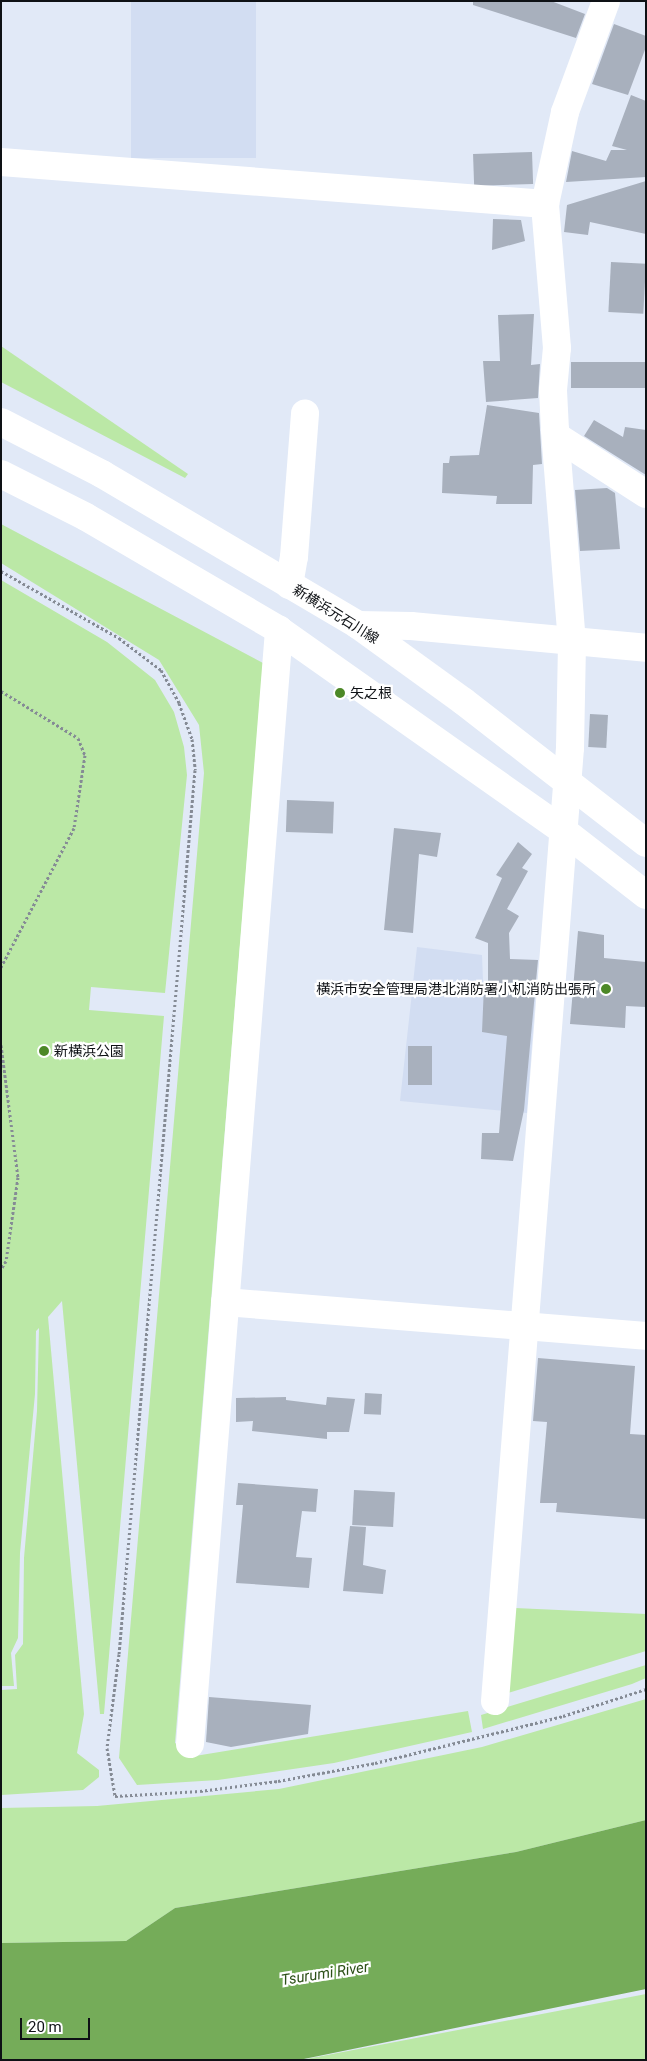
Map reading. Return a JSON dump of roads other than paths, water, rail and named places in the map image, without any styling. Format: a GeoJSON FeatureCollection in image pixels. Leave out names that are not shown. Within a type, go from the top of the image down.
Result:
{"type":"FeatureCollection","features":[{"type":"Feature","properties":{"kind":"street"},"geometry":{"type":"LineString","coordinates":[[495,1701],[568,781],[572,643],[553,390],[557,348],[545,204],[565,112],[606,1]]}},
{"type":"Feature","properties":{"kind":"street"},"geometry":{"type":"LineString","coordinates":[[1,162],[545,204]]}},
{"type":"Feature","properties":{"kind":"street"},"geometry":{"type":"LineString","coordinates":[[289,585],[294,557],[306,413]]}},
{"type":"Feature","properties":{"kind":"street","name":"新横浜元石川線"},"geometry":{"type":"LineString","coordinates":[[1,422],[102,474],[358,625],[568,781],[646,843]]}},
{"type":"Feature","properties":{"kind":"street"},"geometry":{"type":"LineString","coordinates":[[556,436],[646,494]]}},
{"type":"Feature","properties":{"kind":"street"},"geometry":{"type":"LineString","coordinates":[[1,474],[86,517],[279,630],[565,832],[646,895]]}},
{"type":"Feature","properties":{"kind":"street"},"geometry":{"type":"LineString","coordinates":[[358,625],[411,626],[572,643],[646,648]]}},
{"type":"Feature","properties":{"kind":"street"},"geometry":{"type":"LineString","coordinates":[[190,1744],[279,630]]}},
{"type":"Feature","properties":{"kind":"street"},"geometry":{"type":"LineString","coordinates":[[225,1302],[646,1336]]}},
{"type":"Feature","properties":{"kind":"water","name":"Tsurumi River"},"geometry":{"type":"Polygon","coordinates":[[[646,1820],[646,1989],[299,2060],[1,2060],[1,1943],[126,1941],[175,1908],[516,1852],[646,1820]]]}},
{"type":"Feature","properties":{"kind":"place","name":"矢之根"},"geometry":{"type":"Point","coordinates":[340,693]}},
{"type":"Feature","properties":{"kind":"place","name":"横浜市安全管理局港北消防署小机消防出張所"},"geometry":{"type":"Point","coordinates":[606,989]}},
{"type":"Feature","properties":{"kind":"place","name":"新横浜公園"},"geometry":{"type":"Point","coordinates":[44,1051]}}]}
